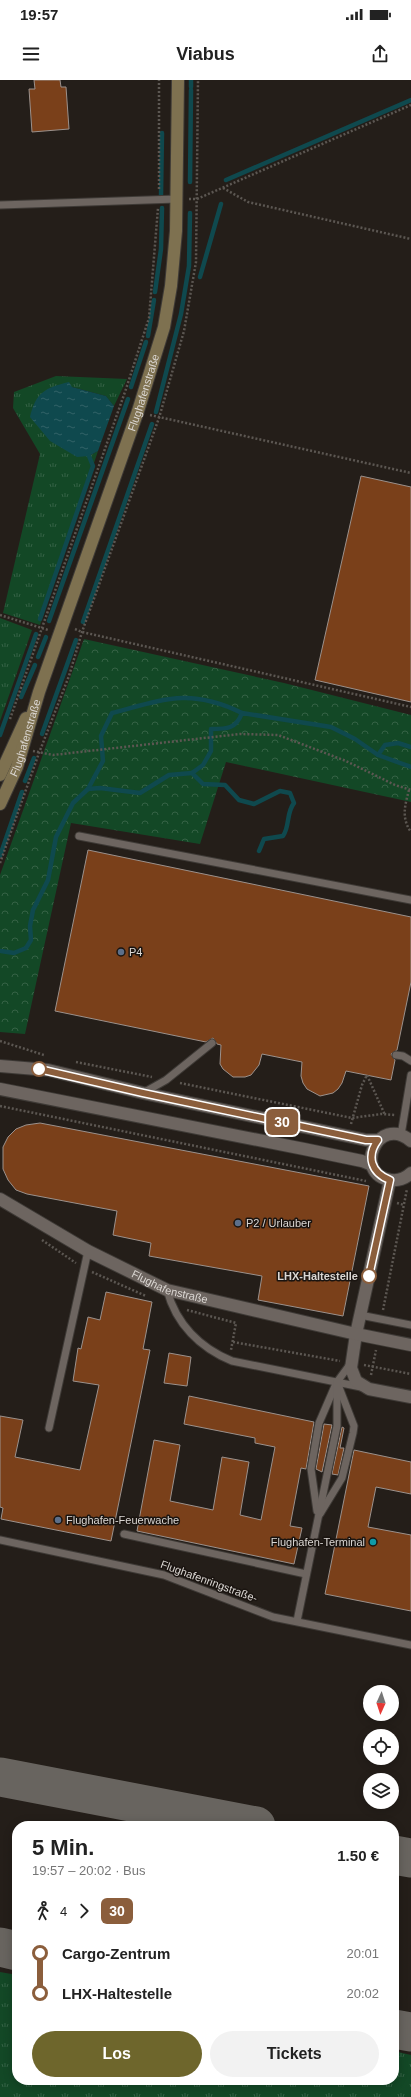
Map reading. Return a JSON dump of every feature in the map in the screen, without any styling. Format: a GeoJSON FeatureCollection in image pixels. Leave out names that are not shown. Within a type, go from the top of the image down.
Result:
{"type":"FeatureCollection","features":[{"type":"Feature","properties":{"kind":"main road","name":"Flughafenstraße"},"geometry":{"type":"LineString","coordinates":[[0,804],[11,781],[23,748],[39,692],[154,364],[167,312],[174,257],[178,80]]}},
{"type":"Feature","properties":{"kind":"main road","name":"Flughafenstraße"},"geometry":{"type":"LineString","coordinates":[[0,775],[39,692]]}},
{"type":"Feature","properties":{"kind":"street"},"geometry":{"type":"LineString","coordinates":[[0,1060],[13,1067]]}},
{"type":"Feature","properties":{"kind":"street"},"geometry":{"type":"LineString","coordinates":[[0,1066],[48,1070],[143,1093],[366,1140],[378,1140],[389,1135],[406,1138]]}},
{"type":"Feature","properties":{"kind":"street"},"geometry":{"type":"LineString","coordinates":[[0,1089],[362,1161],[372,1165],[379,1175],[390,1180],[403,1179],[411,1173]]}},
{"type":"Feature","properties":{"kind":"street"},"geometry":{"type":"LineString","coordinates":[[372,1165],[372,1152],[378,1140]]}},
{"type":"Feature","properties":{"kind":"street"},"geometry":{"type":"LineString","coordinates":[[390,1180],[350,1363],[356,1381],[369,1388],[411,1397]]}},
{"type":"Feature","properties":{"kind":"street","name":"Flughafenstraße"},"geometry":{"type":"LineString","coordinates":[[0,1199],[88,1251],[167,1290],[356,1334],[411,1344]]}},
{"type":"Feature","properties":{"kind":"lane"},"geometry":{"type":"LineString","coordinates":[[0,206],[176,199]]}},
{"type":"Feature","properties":{"kind":"lane"},"geometry":{"type":"LineString","coordinates":[[80,836],[411,900]]}},
{"type":"Feature","properties":{"kind":"lane"},"geometry":{"type":"LineString","coordinates":[[143,1093],[166,1080],[212,1043]]}},
{"type":"Feature","properties":{"kind":"lane"},"geometry":{"type":"LineString","coordinates":[[396,1055],[403,1056],[411,1061]]}},
{"type":"Feature","properties":{"kind":"lane"},"geometry":{"type":"LineString","coordinates":[[406,1138],[403,1115],[409,1101],[411,1075]]}},
{"type":"Feature","properties":{"kind":"lane"},"geometry":{"type":"LineString","coordinates":[[49,1428],[88,1251]]}},
{"type":"Feature","properties":{"kind":"lane"},"geometry":{"type":"LineString","coordinates":[[167,1290],[172,1306],[182,1324],[199,1342],[214,1353],[229,1360],[369,1388]]}},
{"type":"Feature","properties":{"kind":"lane"},"geometry":{"type":"LineString","coordinates":[[360,1315],[411,1325]]}},
{"type":"Feature","properties":{"kind":"lane"},"geometry":{"type":"LineString","coordinates":[[318,1518],[311,1470],[319,1423],[337,1382],[350,1363]]}},
{"type":"Feature","properties":{"kind":"lane"},"geometry":{"type":"LineString","coordinates":[[318,1518],[342,1478],[354,1426],[337,1382]]}},
{"type":"Feature","properties":{"kind":"lane"},"geometry":{"type":"LineString","coordinates":[[297,1621],[337,1426],[337,1382]]}},
{"type":"Feature","properties":{"kind":"lane"},"geometry":{"type":"LineString","coordinates":[[124,1534],[306,1574]]}},
{"type":"Feature","properties":{"kind":"lane","name":"Flughafenringstraße-"},"geometry":{"type":"LineString","coordinates":[[0,1540],[164,1575],[273,1617],[411,1645]]}},
{"type":"Feature","properties":{"kind":"path"},"geometry":{"type":"LineString","coordinates":[[8,725],[126,389],[149,318],[158,200],[159,80]]}},
{"type":"Feature","properties":{"kind":"path"},"geometry":{"type":"LineString","coordinates":[[176,199],[197,199],[411,105]]}},
{"type":"Feature","properties":{"kind":"path"},"geometry":{"type":"LineString","coordinates":[[223,188],[248,202],[411,239]]}},
{"type":"Feature","properties":{"kind":"path"},"geometry":{"type":"LineString","coordinates":[[138,411],[159,418],[411,474]]}},
{"type":"Feature","properties":{"kind":"path"},"geometry":{"type":"LineString","coordinates":[[0,615],[60,633]]}},
{"type":"Feature","properties":{"kind":"path"},"geometry":{"type":"LineString","coordinates":[[82,632],[411,707]]}},
{"type":"Feature","properties":{"kind":"path"},"geometry":{"type":"LineString","coordinates":[[23,748],[39,753],[53,755],[119,749],[240,734],[278,735],[346,761],[395,785],[410,790],[405,808],[405,821],[411,832]]}},
{"type":"Feature","properties":{"kind":"path"},"geometry":{"type":"LineString","coordinates":[[0,864],[39,753]]}},
{"type":"Feature","properties":{"kind":"path"},"geometry":{"type":"LineString","coordinates":[[0,1041],[52,1057]]}},
{"type":"Feature","properties":{"kind":"path"},"geometry":{"type":"LineString","coordinates":[[75,1062],[352,1118],[403,1115]]}},
{"type":"Feature","properties":{"kind":"path"},"geometry":{"type":"LineString","coordinates":[[352,1118],[362,1085],[367,1075],[385,1115]]}},
{"type":"Feature","properties":{"kind":"path"},"geometry":{"type":"LineString","coordinates":[[0,1106],[370,1182]]}},
{"type":"Feature","properties":{"kind":"path"},"geometry":{"type":"LineString","coordinates":[[381,1319],[408,1188]]}},
{"type":"Feature","properties":{"kind":"path"},"geometry":{"type":"LineString","coordinates":[[385,1200],[404,1205]]}},
{"type":"Feature","properties":{"kind":"path"},"geometry":{"type":"LineString","coordinates":[[172,1306],[236,1323],[229,1360]]}},
{"type":"Feature","properties":{"kind":"path"},"geometry":{"type":"LineString","coordinates":[[369,1388],[378,1338]]}},
{"type":"Feature","properties":{"kind":"path"},"geometry":{"type":"LineString","coordinates":[[233,1342],[411,1374]]}},
{"type":"Feature","properties":{"kind":"green space"},"geometry":{"type":"Polygon","coordinates":[[[56,376],[127,379],[114,406],[106,396],[72,387],[89,456],[98,451],[40,625],[3,613],[40,454],[13,408],[14,392],[56,376]]]}},
{"type":"Feature","properties":{"kind":"green space"},"geometry":{"type":"Polygon","coordinates":[[[0,618],[32,630],[0,721],[0,618]]]}},
{"type":"Feature","properties":{"kind":"green space"},"geometry":{"type":"Polygon","coordinates":[[[84,639],[284,683],[411,715],[411,802],[226,762],[200,844],[71,823],[25,1034],[0,1032],[0,875],[84,639]]]}},
{"type":"Feature","properties":{"kind":"green space"},"geometry":{"type":"Polygon","coordinates":[[[0,1972],[12,1974],[12,2085],[399,2085],[399,2052],[411,2055],[411,2097],[0,2097],[0,1972]]]}},
{"type":"Feature","properties":{"kind":"water"},"geometry":{"type":"Polygon","coordinates":[[[69,382],[72,387],[106,396],[114,406],[98,451],[89,456],[77,457],[50,441],[30,417],[35,402],[43,392],[54,386],[69,382]]]}},
{"type":"Feature","properties":{"kind":"building"},"geometry":{"type":"Polygon","coordinates":[[[34,80],[60,80],[61,87],[66,87],[69,129],[32,132],[29,89],[35,89],[34,80]]]}},
{"type":"Feature","properties":{"kind":"building"},"geometry":{"type":"Polygon","coordinates":[[[361,476],[411,487],[411,702],[315,680],[361,476]]]}},
{"type":"Feature","properties":{"kind":"building","name":"P4"},"geometry":{"type":"Polygon","coordinates":[[[88,850],[411,917],[411,982],[397,1050],[391,1054],[395,1060],[391,1080],[346,1071],[342,1083],[338,1089],[333,1093],[320,1096],[307,1089],[303,1083],[301,1076],[302,1062],[262,1054],[259,1065],[251,1075],[245,1077],[233,1077],[223,1069],[220,1064],[221,1045],[217,1044],[213,1038],[206,1042],[55,1011],[88,850]]]}},
{"type":"Feature","properties":{"kind":"building","name":"P2 / Urlauber"},"geometry":{"type":"Polygon","coordinates":[[[40,1123],[369,1186],[343,1316],[258,1300],[262,1276],[149,1256],[151,1243],[113,1235],[117,1211],[27,1194],[16,1190],[8,1180],[3,1169],[3,1147],[8,1137],[16,1129],[26,1125],[40,1123]]]}},
{"type":"Feature","properties":{"kind":"building"},"geometry":{"type":"Polygon","coordinates":[[[106,1292],[152,1302],[143,1349],[150,1350],[111,1541],[1,1519],[3,1508],[0,1507],[0,1416],[23,1420],[15,1457],[80,1470],[99,1385],[73,1381],[78,1348],[81,1349],[88,1317],[100,1320],[106,1292]]]}},
{"type":"Feature","properties":{"kind":"building"},"geometry":{"type":"Polygon","coordinates":[[[169,1353],[191,1357],[187,1386],[164,1383],[169,1353]]]}},
{"type":"Feature","properties":{"kind":"building"},"geometry":{"type":"Polygon","coordinates":[[[189,1396],[314,1422],[306,1469],[301,1468],[290,1526],[302,1528],[294,1564],[137,1531],[154,1440],[180,1445],[170,1501],[213,1510],[222,1457],[249,1462],[240,1515],[261,1520],[275,1447],[255,1443],[255,1438],[184,1424],[189,1396]]]}},
{"type":"Feature","properties":{"kind":"building"},"geometry":{"type":"Polygon","coordinates":[[[324,1424],[332,1425],[322,1472],[316,1469],[324,1424]]]}},
{"type":"Feature","properties":{"kind":"building"},"geometry":{"type":"Polygon","coordinates":[[[342,1427],[344,1428],[340,1448],[344,1448],[338,1475],[332,1474],[342,1427]]]}},
{"type":"Feature","properties":{"kind":"building","name":"Flughafen-Terminal"},"geometry":{"type":"Polygon","coordinates":[[[354,1450],[411,1462],[411,1494],[376,1487],[368,1527],[411,1535],[411,1611],[325,1594],[354,1450]]]}},
{"type":"Feature","properties":{"kind":"waterway"},"geometry":{"type":"LineString","coordinates":[[191,80],[191,87]]}},
{"type":"Feature","properties":{"kind":"waterway"},"geometry":{"type":"LineString","coordinates":[[190,182],[191,90]]}},
{"type":"Feature","properties":{"kind":"waterway"},"geometry":{"type":"LineString","coordinates":[[226,180],[411,100]]}},
{"type":"Feature","properties":{"kind":"waterway"},"geometry":{"type":"LineString","coordinates":[[161,196],[162,133]]}},
{"type":"Feature","properties":{"kind":"waterway"},"geometry":{"type":"LineString","coordinates":[[200,277],[221,204]]}},
{"type":"Feature","properties":{"kind":"waterway"},"geometry":{"type":"LineString","coordinates":[[155,292],[161,249],[162,208]]}},
{"type":"Feature","properties":{"kind":"waterway"},"geometry":{"type":"LineString","coordinates":[[156,412],[181,314],[189,266],[190,213]]}},
{"type":"Feature","properties":{"kind":"waterway"},"geometry":{"type":"LineString","coordinates":[[148,336],[154,300]]}},
{"type":"Feature","properties":{"kind":"waterway"},"geometry":{"type":"LineString","coordinates":[[131,387],[146,342]]}},
{"type":"Feature","properties":{"kind":"waterway"},"geometry":{"type":"LineString","coordinates":[[49,621],[128,399]]}},
{"type":"Feature","properties":{"kind":"waterway"},"geometry":{"type":"LineString","coordinates":[[83,622],[152,424]]}},
{"type":"Feature","properties":{"kind":"waterway"},"geometry":{"type":"LineString","coordinates":[[40,619],[93,466],[89,456]]}},
{"type":"Feature","properties":{"kind":"waterway"},"geometry":{"type":"LineString","coordinates":[[0,735],[36,634]]}},
{"type":"Feature","properties":{"kind":"waterway"},"geometry":{"type":"LineString","coordinates":[[38,657],[46,637]]}},
{"type":"Feature","properties":{"kind":"waterway"},"geometry":{"type":"LineString","coordinates":[[42,734],[76,640]]}},
{"type":"Feature","properties":{"kind":"waterway"},"geometry":{"type":"LineString","coordinates":[[21,697],[35,665]]}},
{"type":"Feature","properties":{"kind":"waterway"},"geometry":{"type":"LineString","coordinates":[[88,789],[103,761],[101,736],[112,713],[177,698],[207,700],[224,705],[242,713]]}},
{"type":"Feature","properties":{"kind":"waterway"},"geometry":{"type":"LineString","coordinates":[[1,951],[14,953],[26,948],[31,940],[30,926],[33,910],[48,880],[56,837],[73,803],[88,789],[100,788],[140,793],[169,775],[192,773],[203,765],[211,751],[211,729],[222,729],[234,725],[242,713],[331,727],[355,739],[378,755],[411,767]]}},
{"type":"Feature","properties":{"kind":"waterway"},"geometry":{"type":"LineString","coordinates":[[378,755],[385,745],[398,743],[411,747]]}},
{"type":"Feature","properties":{"kind":"waterway"},"geometry":{"type":"LineString","coordinates":[[25,781],[34,758]]}},
{"type":"Feature","properties":{"kind":"waterway"},"geometry":{"type":"LineString","coordinates":[[192,773],[203,784],[225,785],[239,800],[254,804],[280,791],[290,793],[294,803],[290,811],[287,828],[283,836],[264,839],[259,851]]}},
{"type":"Feature","properties":{"kind":"waterway"},"geometry":{"type":"LineString","coordinates":[[0,856],[22,792]]}},
{"type":"Feature","properties":{"kind":"taxiway"},"geometry":{"type":"LineString","coordinates":[[0,1777],[230,1821]]}},
{"type":"Feature","properties":{"kind":"taxiway"},"geometry":{"type":"LineString","coordinates":[[399,1856],[411,1858]]}},
{"type":"Feature","properties":{"kind":"taxiway"},"geometry":{"type":"LineString","coordinates":[[0,1947],[12,1950]]}},
{"type":"Feature","properties":{"kind":"taxiway"},"geometry":{"type":"LineString","coordinates":[[399,2030],[411,2032]]}},
{"type":"Feature","properties":{"kind":"bus line","name":"30"},"geometry":{"type":"LineString","coordinates":[[39,1069],[143,1093],[366,1140],[378,1140],[374,1145],[372,1152],[372,1165],[379,1175],[390,1180],[369,1276]]}},
{"type":"Feature","properties":{"kind":"place","name":"P4"},"geometry":{"type":"Point","coordinates":[121,952]}},
{"type":"Feature","properties":{"kind":"place","name":"P2 / Urlauber"},"geometry":{"type":"Point","coordinates":[238,1223]}},
{"type":"Feature","properties":{"kind":"place","name":"LHX-Haltestelle"},"geometry":{"type":"Point","coordinates":[369,1276]}},
{"type":"Feature","properties":{"kind":"place","name":"Flughafen-Feuerwache"},"geometry":{"type":"Point","coordinates":[58,1520]}},
{"type":"Feature","properties":{"kind":"place","name":"Flughafen-Terminal"},"geometry":{"type":"Point","coordinates":[373,1542]}}]}
